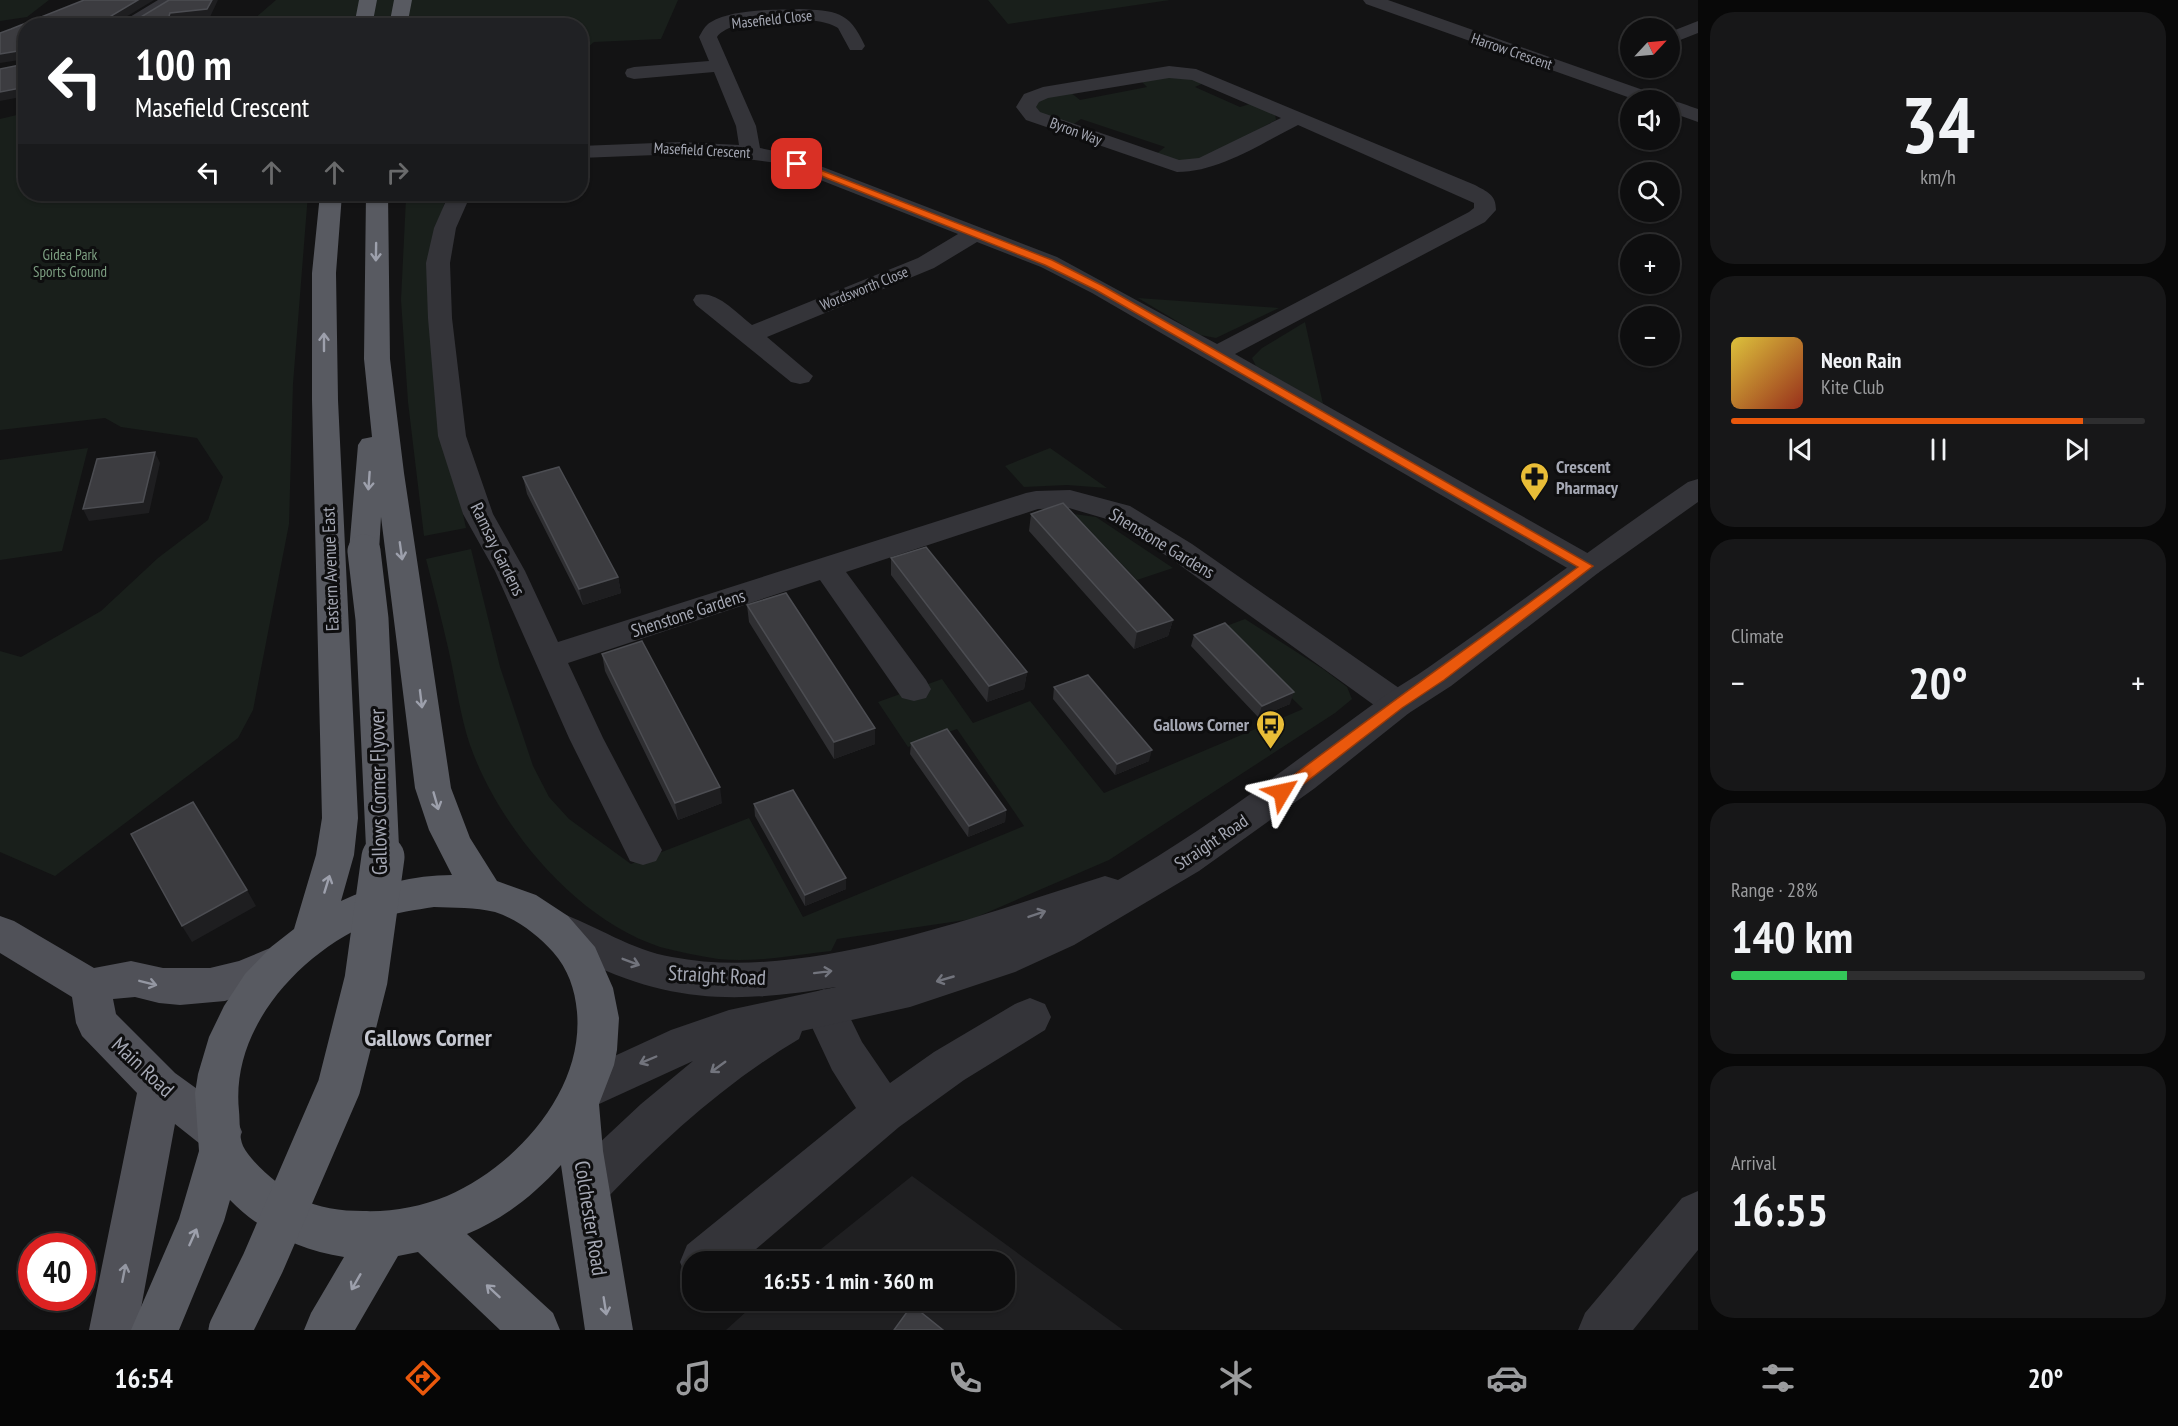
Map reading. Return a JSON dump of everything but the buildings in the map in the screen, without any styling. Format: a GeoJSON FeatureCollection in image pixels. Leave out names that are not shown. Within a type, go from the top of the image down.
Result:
{"type":"FeatureCollection","features":[{"type":"Feature","properties":{"kind":"highway"},"geometry":{"type":"LineString","coordinates":[[365,18],[368,0]]}},
{"type":"Feature","properties":{"kind":"highway"},"geometry":{"type":"LineString","coordinates":[[400,18],[404,0]]}},
{"type":"Feature","properties":{"kind":"highway","name":"Eastern Avenue East"},"geometry":{"type":"LineString","coordinates":[[297,950],[335,855],[340,818],[324,400],[324,273],[330,201]]}},
{"type":"Feature","properties":{"kind":"highway"},"geometry":{"type":"LineString","coordinates":[[364,551],[377,359],[377,201]]}},
{"type":"Feature","properties":{"kind":"highway"},"geometry":{"type":"LineString","coordinates":[[377,359],[390,473],[433,788],[440,812],[459,856],[485,894]]}},
{"type":"Feature","properties":{"kind":"highway"},"geometry":{"type":"LineString","coordinates":[[324,400],[364,551]]}},
{"type":"Feature","properties":{"kind":"highway","name":"Gallows Corner Flyover"},"geometry":{"type":"LineString","coordinates":[[230,1330],[263,1263],[339,1087],[366,980],[383,859],[372,619],[364,551]]}},
{"type":"Feature","properties":{"kind":"highway"},"geometry":{"type":"LineString","coordinates":[[155,1330],[201,1221],[220,1142],[216,1096],[222,1059],[236,1023],[257,990],[297,950],[330,925],[381,902],[434,891],[485,894],[525,907],[558,929],[583,961],[597,999],[598,1043],[582,1097],[566,1125],[539,1159],[506,1188],[467,1211],[404,1231],[344,1234],[308,1226],[275,1211],[250,1189],[220,1142]]}},
{"type":"Feature","properties":{"kind":"highway","name":"Colchester Road"},"geometry":{"type":"LineString","coordinates":[[582,1097],[581,1150],[609,1330]]}},
{"type":"Feature","properties":{"kind":"highway"},"geometry":{"type":"LineString","coordinates":[[328,1330],[404,1231]]}},
{"type":"Feature","properties":{"kind":"highway"},"geometry":{"type":"LineString","coordinates":[[404,1231],[536,1330]]}},
{"type":"Feature","properties":{"kind":"main road"},"geometry":{"type":"LineString","coordinates":[[0,933],[90,987],[132,979],[154,985],[211,987],[242,980],[297,950]]}},
{"type":"Feature","properties":{"kind":"main road","name":"Main Road"},"geometry":{"type":"LineString","coordinates":[[90,987],[97,1023],[160,1087],[220,1142]]}},
{"type":"Feature","properties":{"kind":"main road"},"geometry":{"type":"LineString","coordinates":[[112,1330],[160,1087]]}},
{"type":"Feature","properties":{"kind":"street"},"geometry":{"type":"LineString","coordinates":[[138,18],[171,0]]}},
{"type":"Feature","properties":{"kind":"street","name":"Harrow Crescent"},"geometry":{"type":"LineString","coordinates":[[1372,0],[1625,90]]}},
{"type":"Feature","properties":{"kind":"street","name":"Masefield Close"},"geometry":{"type":"LineString","coordinates":[[750,152],[746,126],[708,37],[718,26],[734,21],[804,13],[826,15],[844,22],[856,46]]}},
{"type":"Feature","properties":{"kind":"street"},"geometry":{"type":"LineString","coordinates":[[1680,34],[1698,26]]}},
{"type":"Feature","properties":{"kind":"street"},"geometry":{"type":"LineString","coordinates":[[634,73],[719,66]]}},
{"type":"Feature","properties":{"kind":"street","name":"Byron Way"},"geometry":{"type":"LineString","coordinates":[[1217,354],[1477,217],[1485,210],[1485,200],[1477,195],[1297,118],[1196,75],[1183,72],[1170,72],[1043,93],[1031,98],[1026,107],[1033,116],[1177,166],[1206,162],[1297,118]]}},
{"type":"Feature","properties":{"kind":"street"},"geometry":{"type":"LineString","coordinates":[[1680,110],[1698,117]]}},
{"type":"Feature","properties":{"kind":"street","name":"Masefield Crescent"},"geometry":{"type":"LineString","coordinates":[[588,151],[654,147],[702,147],[782,158],[1048,262],[1217,354],[1587,566]]}},
{"type":"Feature","properties":{"kind":"street","name":"Ramsay Gardens"},"geometry":{"type":"LineString","coordinates":[[457,201],[445,228],[438,263],[440,318],[452,436],[478,514],[510,571],[586,738],[643,850]]}},
{"type":"Feature","properties":{"kind":"street","name":"Wordsworth Close"},"geometry":{"type":"LineString","coordinates":[[749,335],[926,263],[975,234]]}},
{"type":"Feature","properties":{"kind":"street"},"geometry":{"type":"LineString","coordinates":[[705,300],[800,376]]}},
{"type":"Feature","properties":{"kind":"street","name":"Straight Road"},"geometry":{"type":"LineString","coordinates":[[582,1097],[686,1044],[729,1029],[910,989],[1001,960],[1060,933],[1186,860],[1302,778],[1397,704],[1439,677],[1587,566],[1698,488]]}},
{"type":"Feature","properties":{"kind":"street","name":"Shenstone Gardens"},"geometry":{"type":"LineString","coordinates":[[548,657],[1036,500],[1070,500],[1120,513],[1181,551],[1397,704]]}},
{"type":"Feature","properties":{"kind":"street"},"geometry":{"type":"LineString","coordinates":[[826,567],[914,689]]}},
{"type":"Feature","properties":{"kind":"street","name":"Straight Road"},"geometry":{"type":"LineString","coordinates":[[558,929],[592,946],[659,972],[694,978],[734,980],[774,978],[852,968],[982,933],[1159,876]]}},
{"type":"Feature","properties":{"kind":"street"},"geometry":{"type":"LineString","coordinates":[[588,1185],[642,1130],[698,1082],[756,1042],[824,1008],[847,1056],[884,1112]]}},
{"type":"Feature","properties":{"kind":"street"},"geometry":{"type":"LineString","coordinates":[[717,1251],[884,1112],[950,1066],[1030,1017]]}},
{"type":"Feature","properties":{"kind":"street"},"geometry":{"type":"LineString","coordinates":[[1602,1330],[1698,1214]]}},
{"type":"Feature","properties":{"kind":"shaded area"},"geometry":{"type":"Polygon","coordinates":[[[912,1176],[1015,1251],[818,1251],[912,1176]]]}},
{"type":"Feature","properties":{"kind":"shaded area"},"geometry":{"type":"Polygon","coordinates":[[[1015,1251],[1123,1330],[726,1330],[747,1311],[1015,1311],[1015,1251]]]}},
{"type":"Feature","properties":{"kind":"green space"},"geometry":{"type":"Polygon","coordinates":[[[0,0],[49,0],[27,17],[0,21],[0,0]]]}},
{"type":"Feature","properties":{"kind":"green space"},"geometry":{"type":"Polygon","coordinates":[[[276,0],[678,0],[661,39],[594,42],[588,47],[588,18],[255,18],[276,0]]]}},
{"type":"Feature","properties":{"kind":"green space"},"geometry":{"type":"Polygon","coordinates":[[[988,0],[1170,0],[1008,24],[988,0]]]}},
{"type":"Feature","properties":{"kind":"green space"},"geometry":{"type":"Polygon","coordinates":[[[1173,74],[1206,82],[1195,87],[1240,107],[1253,103],[1275,114],[1276,120],[1213,154],[1192,161],[1182,161],[1155,155],[1165,147],[1081,119],[1071,126],[1039,113],[1035,108],[1036,103],[1043,98],[1070,92],[1080,100],[1147,87],[1140,80],[1173,74]]]}},
{"type":"Feature","properties":{"kind":"green space","name":"Gidea Park Sports Ground"},"geometry":{"type":"Polygon","coordinates":[[[18,115],[18,201],[307,201],[293,384],[289,524],[253,710],[238,738],[55,876],[0,852],[0,651],[21,657],[101,611],[158,558],[208,520],[223,477],[197,438],[121,427],[105,418],[0,430],[0,119],[18,115]]]}},
{"type":"Feature","properties":{"kind":"green space"},"geometry":{"type":"Polygon","coordinates":[[[406,201],[445,201],[431,251],[441,415],[466,528],[424,536],[408,402],[401,300],[406,201]]]}},
{"type":"Feature","properties":{"kind":"green space"},"geometry":{"type":"Polygon","coordinates":[[[1138,298],[1279,308],[1216,338],[1200,335],[1138,298]]]}},
{"type":"Feature","properties":{"kind":"green space"},"geometry":{"type":"Polygon","coordinates":[[[1305,322],[1323,404],[1256,366],[1252,358],[1262,348],[1305,322]]]}},
{"type":"Feature","properties":{"kind":"green space"},"geometry":{"type":"Polygon","coordinates":[[[88,448],[62,551],[0,560],[0,460],[88,448]]]}},
{"type":"Feature","properties":{"kind":"green space"},"geometry":{"type":"Polygon","coordinates":[[[1050,448],[1107,488],[1067,485],[1024,487],[1005,466],[1050,448]]]}},
{"type":"Feature","properties":{"kind":"green space"},"geometry":{"type":"Polygon","coordinates":[[[1074,514],[1096,517],[1173,568],[1137,580],[1074,514]]]}},
{"type":"Feature","properties":{"kind":"green space"},"geometry":{"type":"Polygon","coordinates":[[[471,549],[500,667],[533,766],[549,797],[569,819],[631,864],[749,818],[803,917],[1024,826],[957,729],[908,747],[878,702],[942,679],[973,723],[1030,701],[1104,793],[1303,709],[1221,628],[1245,619],[1323,669],[1347,687],[1352,699],[1335,713],[1109,860],[972,919],[837,939],[831,951],[760,959],[711,958],[660,947],[629,934],[599,915],[570,892],[544,866],[520,838],[500,807],[483,776],[470,745],[426,559],[471,549]]]}},
{"type":"Feature","properties":{"kind":"place","name":"Crescent Pharmacy"},"geometry":{"type":"Point","coordinates":[1535,502]}},
{"type":"Feature","properties":{"kind":"place","name":"Gallows Corner"},"geometry":{"type":"Point","coordinates":[1270,750]}},
{"type":"Feature","properties":{"kind":"district","name":"Gallows Corner"},"geometry":{"type":"Point","coordinates":[428,1037]}},
{"type":"Feature","properties":{"kind":"route"},"geometry":{"type":"LineString","coordinates":[[797,164],[1048,262],[1100,288],[1587,566],[1439,677],[1397,704],[1282,792]]}}]}
